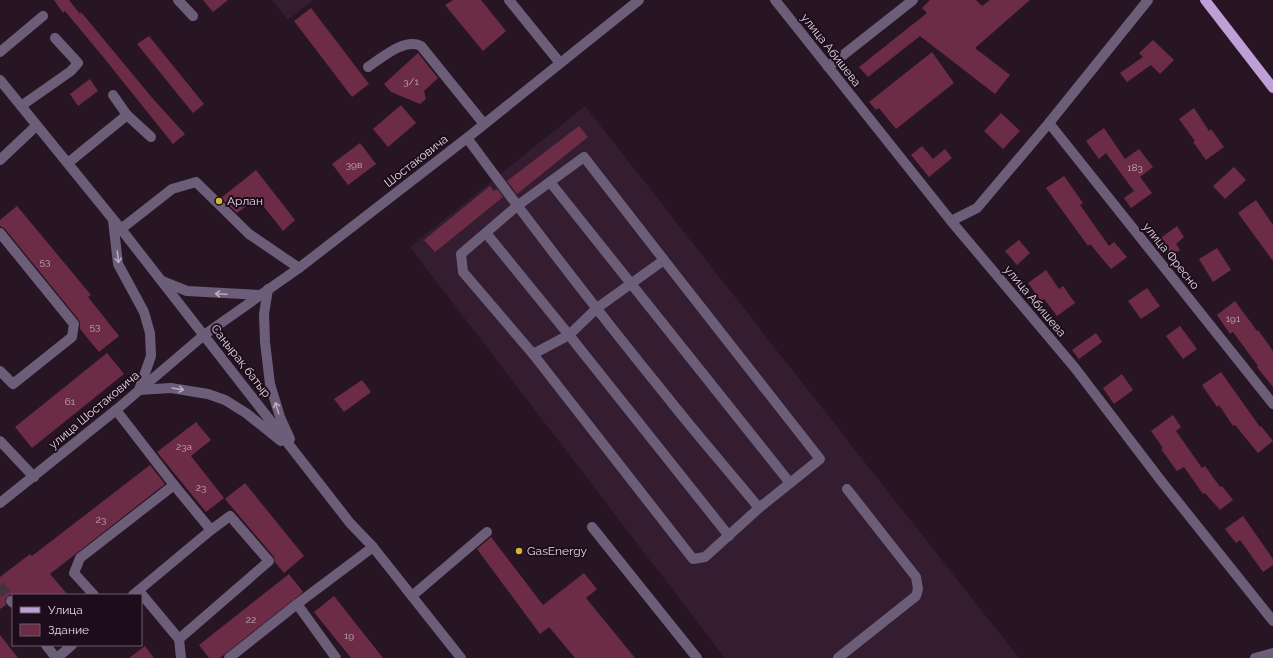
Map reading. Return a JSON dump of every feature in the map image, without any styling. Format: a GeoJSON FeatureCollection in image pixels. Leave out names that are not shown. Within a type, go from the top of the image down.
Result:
{"type":"FeatureCollection","features":[{"type":"Feature","properties":{"kind":"main road"},"geometry":{"type":"LineString","coordinates":[[1205,0],[1273,88]]}},
{"type":"Feature","properties":{"kind":"street"},"geometry":{"type":"LineString","coordinates":[[178,0],[193,16]]}},
{"type":"Feature","properties":{"kind":"street"},"geometry":{"type":"LineString","coordinates":[[509,0],[560,63]]}},
{"type":"Feature","properties":{"kind":"street","name":"Шостаковича"},"geometry":{"type":"LineString","coordinates":[[204,336],[299,268],[467,138],[639,0]]}},
{"type":"Feature","properties":{"kind":"street","name":"улица Абишева"},"geometry":{"type":"LineString","coordinates":[[775,0],[951,222],[1075,368],[1162,482],[1273,621]]}},
{"type":"Feature","properties":{"kind":"street"},"geometry":{"type":"LineString","coordinates":[[828,67],[913,0]]}},
{"type":"Feature","properties":{"kind":"street"},"geometry":{"type":"LineString","coordinates":[[951,222],[977,208],[1049,123],[1148,0]]}},
{"type":"Feature","properties":{"kind":"street"},"geometry":{"type":"LineString","coordinates":[[0,52],[43,16]]}},
{"type":"Feature","properties":{"kind":"street"},"geometry":{"type":"LineString","coordinates":[[21,106],[71,71],[78,63],[55,38]]}},
{"type":"Feature","properties":{"kind":"street"},"geometry":{"type":"LineString","coordinates":[[368,67],[404,44],[411,43],[421,46],[484,124]]}},
{"type":"Feature","properties":{"kind":"street","name":"Саңырақ батыр"},"geometry":{"type":"LineString","coordinates":[[0,80],[121,229],[350,523],[373,547],[461,658]]}},
{"type":"Feature","properties":{"kind":"street"},"geometry":{"type":"LineString","coordinates":[[112,94],[127,115],[151,137]]}},
{"type":"Feature","properties":{"kind":"street"},"geometry":{"type":"LineString","coordinates":[[68,163],[127,115]]}},
{"type":"Feature","properties":{"kind":"street","name":"улица Фресно"},"geometry":{"type":"LineString","coordinates":[[1049,123],[1273,404]]}},
{"type":"Feature","properties":{"kind":"street"},"geometry":{"type":"LineString","coordinates":[[0,160],[36,126]]}},
{"type":"Feature","properties":{"kind":"street"},"geometry":{"type":"LineString","coordinates":[[467,138],[517,206],[668,399],[759,508]]}},
{"type":"Feature","properties":{"kind":"street"},"geometry":{"type":"LineString","coordinates":[[584,157],[820,459],[759,508],[705,557],[693,559],[533,354],[463,272],[461,254],[517,206],[550,182],[584,157]]}},
{"type":"Feature","properties":{"kind":"street"},"geometry":{"type":"LineString","coordinates":[[121,229],[172,189],[196,182],[249,234],[299,268]]}},
{"type":"Feature","properties":{"kind":"street"},"geometry":{"type":"LineString","coordinates":[[550,182],[790,483]]}},
{"type":"Feature","properties":{"kind":"street"},"geometry":{"type":"LineString","coordinates":[[113,219],[118,264],[144,312],[150,332],[151,356],[139,390],[171,388],[208,394],[225,400],[246,413],[296,453]]}},
{"type":"Feature","properties":{"kind":"street"},"geometry":{"type":"LineString","coordinates":[[0,232],[74,324],[72,337],[13,384],[0,371]]}},
{"type":"Feature","properties":{"kind":"street"},"geometry":{"type":"LineString","coordinates":[[486,233],[729,536]]}},
{"type":"Feature","properties":{"kind":"street"},"geometry":{"type":"LineString","coordinates":[[533,354],[569,335],[597,308],[664,260]]}},
{"type":"Feature","properties":{"kind":"street"},"geometry":{"type":"LineString","coordinates":[[161,280],[186,291],[264,292],[265,342],[270,384],[280,417],[296,453]]}},
{"type":"Feature","properties":{"kind":"street","name":"улица Шостаковича"},"geometry":{"type":"LineString","coordinates":[[0,503],[116,410],[204,336]]}},
{"type":"Feature","properties":{"kind":"street"},"geometry":{"type":"LineString","coordinates":[[116,410],[211,530]]}},
{"type":"Feature","properties":{"kind":"street"},"geometry":{"type":"LineString","coordinates":[[0,441],[34,477]]}},
{"type":"Feature","properties":{"kind":"street"},"geometry":{"type":"LineString","coordinates":[[93,594],[74,573],[80,558],[174,485]]}},
{"type":"Feature","properties":{"kind":"street"},"geometry":{"type":"LineString","coordinates":[[838,658],[916,596],[918,589],[916,577],[848,489]]}},
{"type":"Feature","properties":{"kind":"street"},"geometry":{"type":"LineString","coordinates":[[136,593],[211,530],[230,516],[269,561],[179,639]]}},
{"type":"Feature","properties":{"kind":"street"},"geometry":{"type":"LineString","coordinates":[[592,527],[697,658]]}},
{"type":"Feature","properties":{"kind":"street"},"geometry":{"type":"LineString","coordinates":[[412,596],[487,532]]}},
{"type":"Feature","properties":{"kind":"street"},"geometry":{"type":"LineString","coordinates":[[229,658],[297,604],[373,547]]}},
{"type":"Feature","properties":{"kind":"street"},"geometry":{"type":"LineString","coordinates":[[142,599],[179,639],[181,658]]}},
{"type":"Feature","properties":{"kind":"street"},"geometry":{"type":"LineString","coordinates":[[297,604],[336,658]]}},
{"type":"Feature","properties":{"kind":"street"},"geometry":{"type":"LineString","coordinates":[[47,646],[56,658],[71,646]]}},
{"type":"Feature","properties":{"kind":"street"},"geometry":{"type":"LineString","coordinates":[[1254,658],[1273,653]]}},
{"type":"Feature","properties":{"kind":"shaded area"},"geometry":{"type":"Polygon","coordinates":[[[272,0],[313,0],[288,20],[272,0]]]}},
{"type":"Feature","properties":{"kind":"shaded area"},"geometry":{"type":"Polygon","coordinates":[[[585,106],[1019,658],[725,658],[410,247],[585,106]]]}},
{"type":"Feature","properties":{"kind":"building"},"geometry":{"type":"Polygon","coordinates":[[[54,0],[69,0],[80,14],[81,12],[154,100],[185,134],[173,144],[104,58],[65,11],[63,13],[54,0]]]}},
{"type":"Feature","properties":{"kind":"building"},"geometry":{"type":"Polygon","coordinates":[[[203,0],[228,0],[213,12],[203,0]]]}},
{"type":"Feature","properties":{"kind":"building"},"geometry":{"type":"Polygon","coordinates":[[[453,0],[481,0],[506,31],[483,51],[445,5],[453,0]]]}},
{"type":"Feature","properties":{"kind":"building"},"geometry":{"type":"Polygon","coordinates":[[[930,0],[976,0],[982,6],[990,0],[1030,0],[975,48],[1010,75],[995,94],[920,36],[868,77],[859,67],[927,13],[922,8],[930,0]]]}},
{"type":"Feature","properties":{"kind":"building"},"geometry":{"type":"Polygon","coordinates":[[[311,8],[369,84],[352,97],[294,21],[311,8]]]}},
{"type":"Feature","properties":{"kind":"building"},"geometry":{"type":"Polygon","coordinates":[[[149,36],[204,104],[193,113],[137,44],[149,36]]]}},
{"type":"Feature","properties":{"kind":"building"},"geometry":{"type":"Polygon","coordinates":[[[1153,40],[1174,60],[1160,74],[1151,65],[1127,82],[1120,73],[1143,57],[1139,53],[1153,40]]]}},
{"type":"Feature","properties":{"kind":"building"},"geometry":{"type":"Polygon","coordinates":[[[932,52],[954,83],[896,129],[879,108],[876,110],[869,102],[932,52]]]}},
{"type":"Feature","properties":{"kind":"building"},"geometry":{"type":"Polygon","coordinates":[[[418,53],[438,78],[424,91],[426,99],[420,104],[391,92],[384,84],[418,53]]]}},
{"type":"Feature","properties":{"kind":"building"},"geometry":{"type":"Polygon","coordinates":[[[90,79],[98,91],[78,106],[70,94],[90,79]]]}},
{"type":"Feature","properties":{"kind":"building"},"geometry":{"type":"Polygon","coordinates":[[[401,105],[416,123],[388,147],[373,129],[401,105]]]}},
{"type":"Feature","properties":{"kind":"building"},"geometry":{"type":"Polygon","coordinates":[[[1194,108],[1209,131],[1211,129],[1224,147],[1206,160],[1193,142],[1195,141],[1179,119],[1194,108]]]}},
{"type":"Feature","properties":{"kind":"building"},"geometry":{"type":"Polygon","coordinates":[[[1001,113],[1020,131],[1003,149],[984,131],[1001,113]]]}},
{"type":"Feature","properties":{"kind":"building"},"geometry":{"type":"Polygon","coordinates":[[[579,126],[588,137],[517,194],[507,181],[579,126]]]}},
{"type":"Feature","properties":{"kind":"building"},"geometry":{"type":"Polygon","coordinates":[[[1104,128],[1125,159],[1139,149],[1153,167],[1140,177],[1152,193],[1131,208],[1124,198],[1134,191],[1106,153],[1099,159],[1086,141],[1104,128]]]}},
{"type":"Feature","properties":{"kind":"building"},"geometry":{"type":"Polygon","coordinates":[[[360,143],[376,164],[348,185],[332,164],[360,143]]]}},
{"type":"Feature","properties":{"kind":"building"},"geometry":{"type":"Polygon","coordinates":[[[922,146],[933,159],[945,149],[952,158],[929,177],[911,155],[922,146]]]}},
{"type":"Feature","properties":{"kind":"building"},"geometry":{"type":"Polygon","coordinates":[[[1234,167],[1246,180],[1225,199],[1213,186],[1234,167]]]}},
{"type":"Feature","properties":{"kind":"building"},"geometry":{"type":"Polygon","coordinates":[[[256,170],[295,220],[283,231],[257,198],[237,213],[221,198],[256,170]]]}},
{"type":"Feature","properties":{"kind":"building"},"geometry":{"type":"Polygon","coordinates":[[[1064,176],[1083,203],[1080,205],[1109,246],[1114,242],[1127,257],[1111,269],[1090,244],[1088,246],[1046,188],[1064,176]]]}},
{"type":"Feature","properties":{"kind":"building"},"geometry":{"type":"Polygon","coordinates":[[[490,186],[494,191],[497,189],[503,197],[435,252],[424,240],[490,186]]]}},
{"type":"Feature","properties":{"kind":"building"},"geometry":{"type":"Polygon","coordinates":[[[1256,200],[1273,225],[1273,261],[1238,213],[1256,200]]]}},
{"type":"Feature","properties":{"kind":"building"},"geometry":{"type":"Polygon","coordinates":[[[17,206],[91,295],[88,297],[119,336],[99,352],[80,329],[79,320],[5,229],[0,226],[0,220],[17,206]]]}},
{"type":"Feature","properties":{"kind":"building"},"geometry":{"type":"Polygon","coordinates":[[[1177,226],[1184,237],[1176,244],[1180,250],[1170,257],[1158,240],[1177,226]]]}},
{"type":"Feature","properties":{"kind":"building"},"geometry":{"type":"Polygon","coordinates":[[[1019,240],[1030,253],[1017,265],[1005,251],[1019,240]]]}},
{"type":"Feature","properties":{"kind":"building"},"geometry":{"type":"Polygon","coordinates":[[[1217,248],[1231,270],[1213,282],[1199,259],[1217,248]]]}},
{"type":"Feature","properties":{"kind":"building"},"geometry":{"type":"Polygon","coordinates":[[[1046,270],[1059,289],[1063,286],[1075,303],[1057,316],[1044,299],[1041,301],[1028,283],[1046,270]]]}},
{"type":"Feature","properties":{"kind":"building"},"geometry":{"type":"Polygon","coordinates":[[[1147,288],[1160,306],[1141,319],[1128,301],[1147,288]]]}},
{"type":"Feature","properties":{"kind":"building"},"geometry":{"type":"Polygon","coordinates":[[[1235,301],[1273,351],[1273,387],[1233,332],[1230,334],[1217,315],[1235,301]]]}},
{"type":"Feature","properties":{"kind":"building"},"geometry":{"type":"Polygon","coordinates":[[[1180,326],[1197,349],[1183,359],[1166,336],[1180,326]]]}},
{"type":"Feature","properties":{"kind":"building"},"geometry":{"type":"Polygon","coordinates":[[[1096,333],[1102,342],[1079,359],[1072,350],[1096,333]]]}},
{"type":"Feature","properties":{"kind":"building"},"geometry":{"type":"Polygon","coordinates":[[[107,353],[124,374],[32,448],[15,427],[107,353]]]}},
{"type":"Feature","properties":{"kind":"building"},"geometry":{"type":"Polygon","coordinates":[[[1221,372],[1260,427],[1261,426],[1273,441],[1258,453],[1235,425],[1233,426],[1219,405],[1217,407],[1202,385],[1221,372]]]}},
{"type":"Feature","properties":{"kind":"building"},"geometry":{"type":"Polygon","coordinates":[[[1122,374],[1133,390],[1114,404],[1103,388],[1122,374]]]}},
{"type":"Feature","properties":{"kind":"building"},"geometry":{"type":"Polygon","coordinates":[[[362,380],[371,392],[344,412],[334,399],[362,380]]]}},
{"type":"Feature","properties":{"kind":"building"},"geometry":{"type":"Polygon","coordinates":[[[1173,415],[1181,427],[1176,431],[1202,468],[1205,466],[1220,487],[1222,486],[1233,500],[1220,510],[1205,493],[1203,494],[1184,467],[1177,471],[1161,449],[1163,448],[1151,431],[1173,415]]]}},
{"type":"Feature","properties":{"kind":"building"},"geometry":{"type":"Polygon","coordinates":[[[196,422],[211,440],[191,456],[224,498],[206,512],[157,452],[196,422]]]}},
{"type":"Feature","properties":{"kind":"building"},"geometry":{"type":"Polygon","coordinates":[[[150,465],[165,484],[50,574],[67,594],[12,594],[5,599],[6,605],[0,609],[0,577],[30,554],[32,556],[150,465]]]}},
{"type":"Feature","properties":{"kind":"building"},"geometry":{"type":"Polygon","coordinates":[[[245,483],[304,556],[284,573],[275,562],[274,557],[225,499],[245,483]]]}},
{"type":"Feature","properties":{"kind":"building"},"geometry":{"type":"Polygon","coordinates":[[[1243,516],[1273,559],[1273,565],[1263,572],[1240,540],[1236,543],[1225,529],[1243,516]]]}},
{"type":"Feature","properties":{"kind":"building"},"geometry":{"type":"Polygon","coordinates":[[[491,537],[543,605],[584,573],[597,589],[586,598],[635,658],[575,658],[549,627],[540,634],[477,549],[491,537]]]}},
{"type":"Feature","properties":{"kind":"building"},"geometry":{"type":"Polygon","coordinates":[[[289,574],[303,592],[220,658],[209,658],[199,645],[289,574]]]}},
{"type":"Feature","properties":{"kind":"building"},"geometry":{"type":"Polygon","coordinates":[[[334,596],[383,658],[351,658],[314,612],[334,596]]]}},
{"type":"Feature","properties":{"kind":"building"},"geometry":{"type":"Polygon","coordinates":[[[0,635],[18,658],[0,658],[0,635]]]}},
{"type":"Feature","properties":{"kind":"building"},"geometry":{"type":"Polygon","coordinates":[[[145,646],[154,658],[129,658],[145,646]]]}},
{"type":"Feature","properties":{"kind":"tunnel"},"geometry":{"type":"LineString","coordinates":[[0,586],[11,601]]}},
{"type":"Feature","properties":{"kind":"place","name":"Арлан"},"geometry":{"type":"Point","coordinates":[219,201]}},
{"type":"Feature","properties":{"kind":"place","name":"GasEnergy"},"geometry":{"type":"Point","coordinates":[519,551]}}]}
